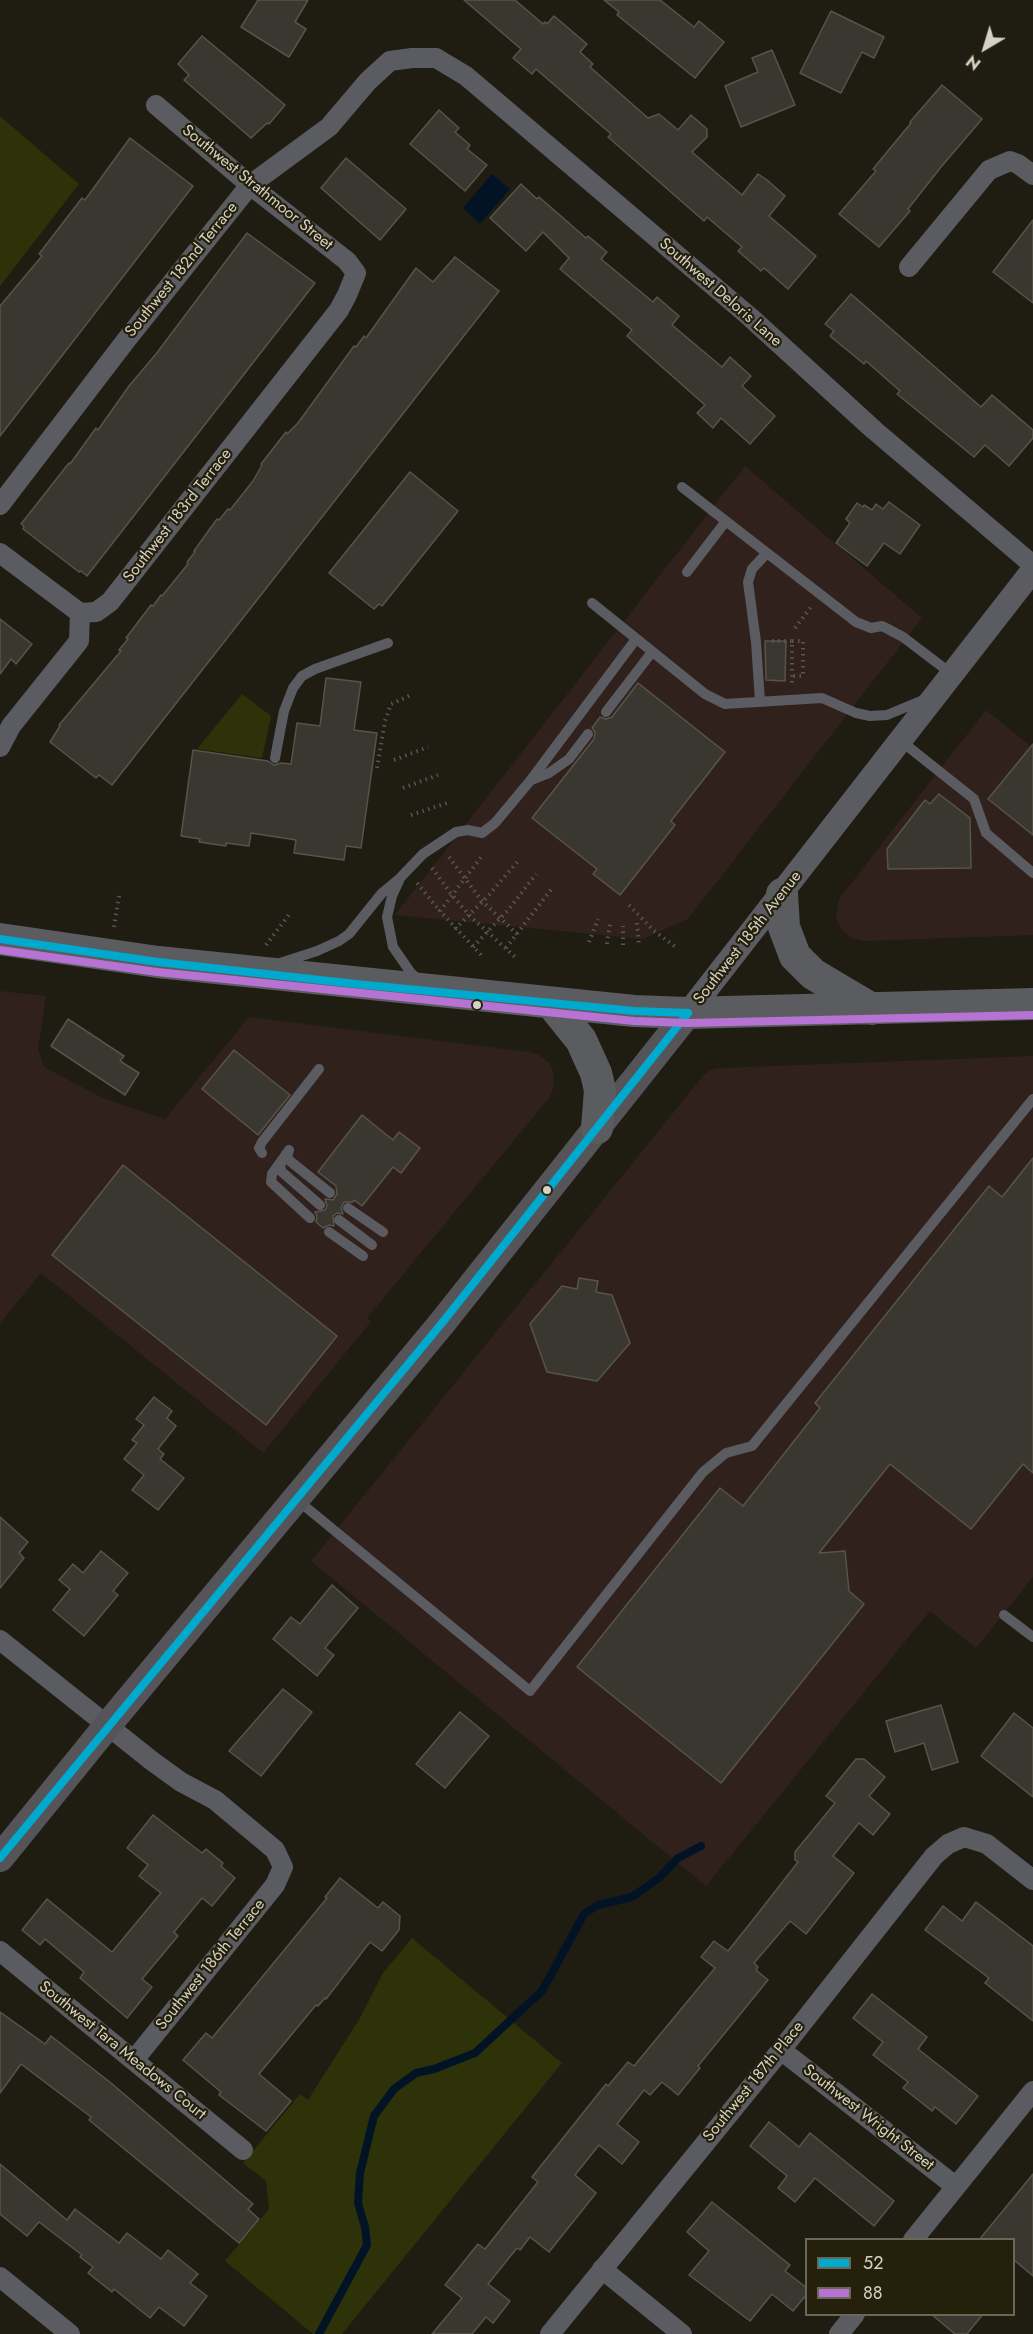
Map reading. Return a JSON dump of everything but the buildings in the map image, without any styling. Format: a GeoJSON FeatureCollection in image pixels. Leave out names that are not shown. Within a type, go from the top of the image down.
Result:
{"type":"FeatureCollection","features":[{"type":"Feature","properties":{"kind":"main road"},"geometry":{"type":"LineString","coordinates":[[782,894],[784,927],[795,956],[813,974],[872,1009]]}},
{"type":"Feature","properties":{"kind":"main road"},"geometry":{"type":"LineString","coordinates":[[0,940],[258,959],[430,990],[634,1011],[688,1013],[1033,1004]]}},
{"type":"Feature","properties":{"kind":"main road"},"geometry":{"type":"LineString","coordinates":[[552,1004],[581,1040],[596,1073],[600,1090],[597,1128]]}},
{"type":"Feature","properties":{"kind":"main road","name":"Southwest 185th Avenue"},"geometry":{"type":"LineString","coordinates":[[0,1858],[442,1323],[688,1013]]}},
{"type":"Feature","properties":{"kind":"street","name":"Southwest Deloris Lane"},"geometry":{"type":"LineString","coordinates":[[390,61],[436,58],[466,76],[750,317],[874,430],[1030,578]]}},
{"type":"Feature","properties":{"kind":"street","name":"Southwest 182nd Terrace"},"geometry":{"type":"LineString","coordinates":[[0,505],[127,339],[250,185],[329,128],[368,81],[390,61]]}},
{"type":"Feature","properties":{"kind":"street","name":"Southwest Strathmoor Street"},"geometry":{"type":"LineString","coordinates":[[156,105],[250,185],[348,261],[356,273]]}},
{"type":"Feature","properties":{"kind":"street"},"geometry":{"type":"LineString","coordinates":[[909,267],[989,170],[1010,161],[1033,175]]}},
{"type":"Feature","properties":{"kind":"street","name":"Southwest 183rd Terrace"},"geometry":{"type":"LineString","coordinates":[[80,613],[96,612],[110,602],[339,310],[356,273]]}},
{"type":"Feature","properties":{"kind":"street"},"geometry":{"type":"LineString","coordinates":[[0,553],[80,613],[79,640],[11,726],[0,747]]}},
{"type":"Feature","properties":{"kind":"street","name":"Southwest 185th Avenue"},"geometry":{"type":"LineString","coordinates":[[688,1013],[1030,578]]}},
{"type":"Feature","properties":{"kind":"street"},"geometry":{"type":"LineString","coordinates":[[0,1640],[107,1726]]}},
{"type":"Feature","properties":{"kind":"street","name":"Southwest 186th Terrace"},"geometry":{"type":"LineString","coordinates":[[107,1726],[181,1782],[215,1800],[274,1850],[283,1867],[275,1885],[134,2060]]}},
{"type":"Feature","properties":{"kind":"street","name":"Southwest 187th Place"},"geometry":{"type":"LineString","coordinates":[[550,2334],[781,2050],[934,1856],[948,1844],[964,1837],[987,1844],[1033,1880]]}},
{"type":"Feature","properties":{"kind":"street","name":"Southwest Tara Meadows Court"},"geometry":{"type":"LineString","coordinates":[[0,1952],[243,2151]]}},
{"type":"Feature","properties":{"kind":"street","name":"Southwest Wright Street"},"geometry":{"type":"LineString","coordinates":[[781,2050],[955,2186]]}},
{"type":"Feature","properties":{"kind":"street"},"geometry":{"type":"LineString","coordinates":[[915,2238],[1033,2091]]}},
{"type":"Feature","properties":{"kind":"street"},"geometry":{"type":"LineString","coordinates":[[602,2269],[682,2334]]}},
{"type":"Feature","properties":{"kind":"street"},"geometry":{"type":"LineString","coordinates":[[0,2277],[70,2334]]}},
{"type":"Feature","properties":{"kind":"street"},"geometry":{"type":"LineString","coordinates":[[839,2334],[853,2316]]}},
{"type":"Feature","properties":{"kind":"lane"},"geometry":{"type":"LineString","coordinates":[[592,603],[715,700],[725,704],[822,698],[870,716],[887,715],[911,706],[947,682],[903,637],[882,626],[871,628],[856,622],[682,487]]}},
{"type":"Feature","properties":{"kind":"lane"},"geometry":{"type":"LineString","coordinates":[[687,572],[726,521]]}},
{"type":"Feature","properties":{"kind":"lane"},"geometry":{"type":"LineString","coordinates":[[760,701],[756,642],[748,582],[752,569],[766,554]]}},
{"type":"Feature","properties":{"kind":"lane"},"geometry":{"type":"LineString","coordinates":[[258,959],[317,951],[339,941],[349,934],[382,894],[423,854],[456,832],[468,830],[482,834],[530,781],[636,639]]}},
{"type":"Feature","properties":{"kind":"lane"},"geometry":{"type":"LineString","coordinates":[[275,758],[284,711],[293,688],[302,676],[315,669],[388,643]]}},
{"type":"Feature","properties":{"kind":"lane"},"geometry":{"type":"LineString","coordinates":[[606,712],[652,652]]}},
{"type":"Feature","properties":{"kind":"lane"},"geometry":{"type":"LineString","coordinates":[[530,781],[549,773],[569,759],[588,734]]}},
{"type":"Feature","properties":{"kind":"lane"},"geometry":{"type":"LineString","coordinates":[[901,741],[974,799],[986,832],[1033,873]]}},
{"type":"Feature","properties":{"kind":"lane"},"geometry":{"type":"LineString","coordinates":[[400,878],[392,896],[387,917],[393,947],[411,973],[430,990]]}},
{"type":"Feature","properties":{"kind":"lane"},"geometry":{"type":"LineString","coordinates":[[262,1153],[259,1148],[262,1142],[319,1069]]}},
{"type":"Feature","properties":{"kind":"lane"},"geometry":{"type":"LineString","coordinates":[[296,1499],[530,1690],[703,1472],[726,1453],[752,1446],[1033,1099]]}},
{"type":"Feature","properties":{"kind":"lane"},"geometry":{"type":"LineString","coordinates":[[310,1218],[271,1182],[272,1173],[289,1150],[287,1157],[290,1161],[330,1193]]}},
{"type":"Feature","properties":{"kind":"lane"},"geometry":{"type":"LineString","coordinates":[[282,1160],[280,1167],[282,1172],[320,1205]]}},
{"type":"Feature","properties":{"kind":"lane"},"geometry":{"type":"LineString","coordinates":[[348,1208],[383,1232]]}},
{"type":"Feature","properties":{"kind":"lane"},"geometry":{"type":"LineString","coordinates":[[339,1220],[372,1245]]}},
{"type":"Feature","properties":{"kind":"lane"},"geometry":{"type":"LineString","coordinates":[[329,1232],[363,1256]]}},
{"type":"Feature","properties":{"kind":"lane"},"geometry":{"type":"LineString","coordinates":[[1004,1615],[1033,1638]]}},
{"type":"Feature","properties":{"kind":"path"},"geometry":{"type":"LineString","coordinates":[[795,628],[820,595]]}},
{"type":"Feature","properties":{"kind":"path"},"geometry":{"type":"LineString","coordinates":[[792,676],[802,676],[803,641],[806,636]]}},
{"type":"Feature","properties":{"kind":"path"},"geometry":{"type":"LineString","coordinates":[[792,641],[792,684]]}},
{"type":"Feature","properties":{"kind":"path"},"geometry":{"type":"LineString","coordinates":[[772,642],[803,641]]}},
{"type":"Feature","properties":{"kind":"path"},"geometry":{"type":"LineString","coordinates":[[377,768],[385,721],[391,704],[411,695]]}},
{"type":"Feature","properties":{"kind":"path"},"geometry":{"type":"LineString","coordinates":[[394,760],[428,747]]}},
{"type":"Feature","properties":{"kind":"path"},"geometry":{"type":"LineString","coordinates":[[403,788],[438,775]]}},
{"type":"Feature","properties":{"kind":"path"},"geometry":{"type":"LineString","coordinates":[[411,815],[447,803]]}},
{"type":"Feature","properties":{"kind":"path"},"geometry":{"type":"LineString","coordinates":[[442,841],[448,856],[464,880],[482,902],[518,935]]}},
{"type":"Feature","properties":{"kind":"path"},"geometry":{"type":"LineString","coordinates":[[423,854],[452,896],[469,915],[515,957]]}},
{"type":"Feature","properties":{"kind":"path"},"geometry":{"type":"LineString","coordinates":[[440,910],[482,856]]}},
{"type":"Feature","properties":{"kind":"path"},"geometry":{"type":"LineString","coordinates":[[455,929],[518,861]]}},
{"type":"Feature","properties":{"kind":"path"},"geometry":{"type":"LineString","coordinates":[[409,869],[420,887],[455,929],[481,954]]}},
{"type":"Feature","properties":{"kind":"path"},"geometry":{"type":"LineString","coordinates":[[473,947],[500,919],[536,874]]}},
{"type":"Feature","properties":{"kind":"path"},"geometry":{"type":"LineString","coordinates":[[506,948],[553,887]]}},
{"type":"Feature","properties":{"kind":"path"},"geometry":{"type":"LineString","coordinates":[[113,931],[119,896]]}},
{"type":"Feature","properties":{"kind":"path"},"geometry":{"type":"LineString","coordinates":[[629,905],[660,936],[676,948]]}},
{"type":"Feature","properties":{"kind":"path"},"geometry":{"type":"LineString","coordinates":[[258,959],[291,912]]}},
{"type":"Feature","properties":{"kind":"path"},"geometry":{"type":"LineString","coordinates":[[589,942],[598,920]]}},
{"type":"Feature","properties":{"kind":"path"},"geometry":{"type":"LineString","coordinates":[[637,923],[639,946]]}},
{"type":"Feature","properties":{"kind":"path"},"geometry":{"type":"LineString","coordinates":[[607,944],[610,924]]}},
{"type":"Feature","properties":{"kind":"path"},"geometry":{"type":"LineString","coordinates":[[623,926],[623,945]]}},
{"type":"Feature","properties":{"kind":"shaded area"},"geometry":{"type":"Polygon","coordinates":[[[745,466],[922,618],[688,919],[643,939],[395,915],[745,466]]]}},
{"type":"Feature","properties":{"kind":"shaded area"},"geometry":{"type":"Polygon","coordinates":[[[986,710],[1033,748],[1033,935],[865,941],[851,938],[841,929],[836,918],[839,899],[986,710]]]}},
{"type":"Feature","properties":{"kind":"shaded area"},"geometry":{"type":"Polygon","coordinates":[[[0,991],[46,996],[38,1049],[44,1067],[103,1098],[165,1119],[249,1017],[529,1052],[537,1054],[550,1063],[554,1086],[549,1098],[367,1318],[371,1322],[263,1453],[41,1273],[0,1323],[0,991]]]}},
{"type":"Feature","properties":{"kind":"shaded area"},"geometry":{"type":"Polygon","coordinates":[[[1033,1056],[1033,1577],[976,1648],[930,1611],[706,1886],[311,1561],[710,1070],[1033,1056]]]}},
{"type":"Feature","properties":{"kind":"green space"},"geometry":{"type":"Polygon","coordinates":[[[0,116],[79,184],[0,286],[0,116]]]}},
{"type":"Feature","properties":{"kind":"green space"},"geometry":{"type":"Polygon","coordinates":[[[242,694],[271,716],[262,758],[197,749],[242,694]]]}},
{"type":"Feature","properties":{"kind":"green space"},"geometry":{"type":"Polygon","coordinates":[[[412,1938],[562,2063],[342,2334],[313,2334],[225,2261],[269,2209],[266,2181],[243,2163],[300,2094],[308,2100],[360,2018],[383,1973],[412,1938]]]}},
{"type":"Feature","properties":{"kind":"water"},"geometry":{"type":"Polygon","coordinates":[[[492,174],[510,189],[480,224],[463,208],[492,174]]]}},
{"type":"Feature","properties":{"kind":"waterway"},"geometry":{"type":"LineString","coordinates":[[319,2334],[367,2245],[365,2227],[358,2203],[360,2173],[374,2116],[394,2089],[416,2073],[434,2069],[475,2053],[542,1991],[584,1914],[598,1905],[632,1897],[659,1878],[678,1858],[701,1846]]}},
{"type":"Feature","properties":{"kind":"transit line","name":"52"},"geometry":{"type":"LineString","coordinates":[[0,939],[158,962],[356,984],[634,1011],[688,1013]]}},
{"type":"Feature","properties":{"kind":"transit line","name":"88"},"geometry":{"type":"LineString","coordinates":[[0,950],[157,972],[634,1021],[688,1023],[1033,1015]]}},
{"type":"Feature","properties":{"kind":"transit line","name":"52"},"geometry":{"type":"LineString","coordinates":[[0,1858],[442,1323],[688,1013]]}}]}
